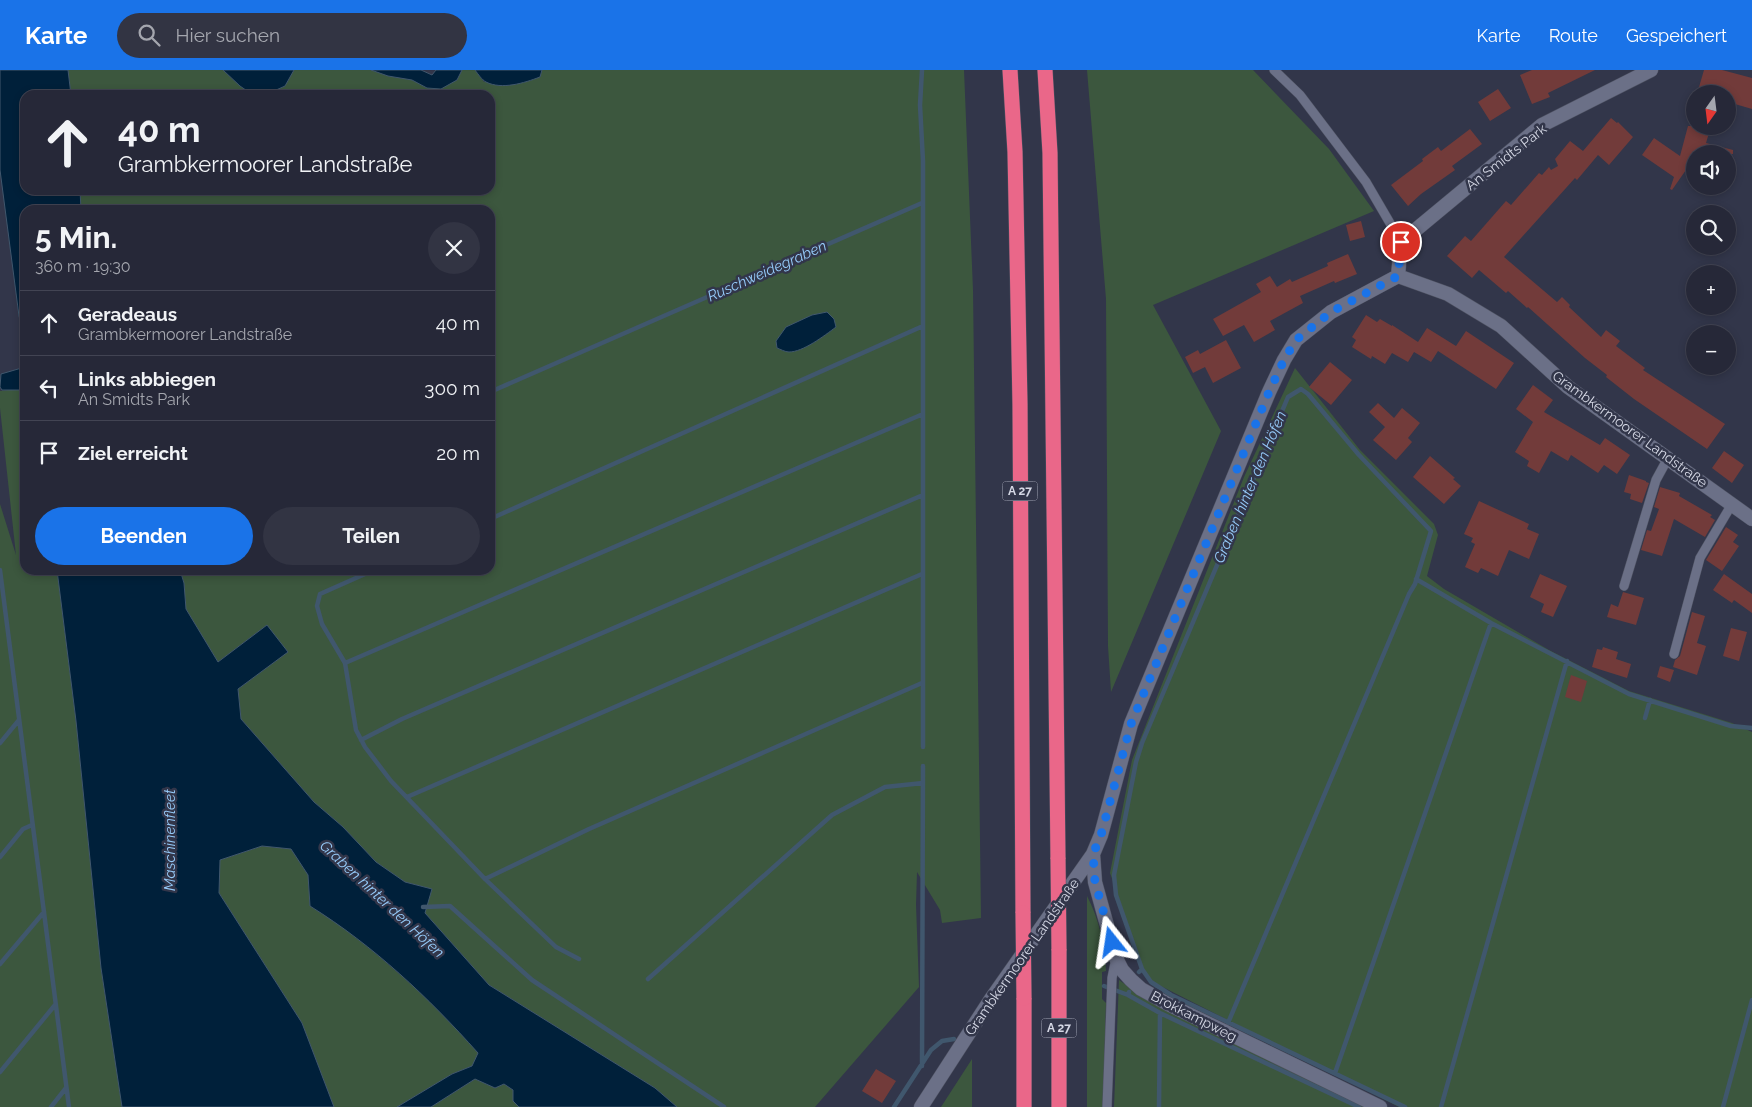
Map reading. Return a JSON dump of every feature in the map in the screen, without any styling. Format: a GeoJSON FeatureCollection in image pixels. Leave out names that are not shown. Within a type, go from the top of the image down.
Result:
{"type":"FeatureCollection","features":[{"type":"Feature","properties":{"kind":"highway","name":"A 27"},"geometry":{"type":"LineString","coordinates":[[1010,70],[1015,152],[1020,394],[1024,1107]]}},
{"type":"Feature","properties":{"kind":"highway","name":"A 27"},"geometry":{"type":"LineString","coordinates":[[1045,70],[1051,182],[1059,1107]]}},
{"type":"Feature","properties":{"kind":"street","name":"An Smidts Park"},"geometry":{"type":"LineString","coordinates":[[1401,242],[1542,125],[1651,70]]}},
{"type":"Feature","properties":{"kind":"street"},"geometry":{"type":"LineString","coordinates":[[1398,276],[1401,242]]}},
{"type":"Feature","properties":{"kind":"street","name":"Grambkermoorer Landstraße"},"geometry":{"type":"LineString","coordinates":[[920,1107],[992,999],[1093,854],[1101,835],[1131,724],[1269,392],[1296,340],[1331,312],[1398,276],[1448,294],[1501,326],[1568,387],[1752,519]]}},
{"type":"Feature","properties":{"kind":"street","name":"Brokkampweg"},"geometry":{"type":"LineString","coordinates":[[1093,854],[1095,882],[1116,958],[1130,980],[1141,989],[1168,1004],[1380,1107]]}},
{"type":"Feature","properties":{"kind":"lane"},"geometry":{"type":"LineString","coordinates":[[1274,70],[1300,96],[1366,182],[1401,242]]}},
{"type":"Feature","properties":{"kind":"lane"},"geometry":{"type":"LineString","coordinates":[[1624,586],[1656,480],[1668,458]]}},
{"type":"Feature","properties":{"kind":"lane"},"geometry":{"type":"LineString","coordinates":[[1674,654],[1700,558],[1732,504]]}},
{"type":"Feature","properties":{"kind":"lane"},"geometry":{"type":"LineString","coordinates":[[1106,1107],[1112,978],[1116,958]]}},
{"type":"Feature","properties":{"kind":"green space"},"geometry":{"type":"Polygon","coordinates":[[[68,70],[223,70],[246,90],[70,90],[68,70]]]}},
{"type":"Feature","properties":{"kind":"green space"},"geometry":{"type":"Polygon","coordinates":[[[294,70],[371,70],[388,76],[412,80],[427,88],[457,80],[462,70],[475,70],[484,82],[540,77],[542,70],[964,70],[973,290],[981,918],[942,923],[940,910],[917,872],[916,905],[919,987],[815,1107],[677,1107],[655,1088],[489,985],[425,913],[431,889],[405,882],[376,862],[343,827],[314,802],[241,719],[238,689],[287,652],[267,625],[218,662],[186,609],[182,575],[495,575],[495,205],[81,205],[80,195],[495,195],[495,90],[276,90],[285,86],[294,70]]]}},
{"type":"Feature","properties":{"kind":"green space"},"geometry":{"type":"Polygon","coordinates":[[[1087,70],[1253,70],[1329,149],[1374,211],[1153,305],[1221,431],[1111,692],[1108,646],[1106,299],[1087,70]]]}},
{"type":"Feature","properties":{"kind":"green space"},"geometry":{"type":"Polygon","coordinates":[[[1295,368],[1360,450],[1434,524],[1438,535],[1427,576],[1444,589],[1549,650],[1629,691],[1732,723],[1752,732],[1752,1107],[1399,1107],[1147,979],[1110,873],[1132,760],[1244,477],[1295,368]]]}},
{"type":"Feature","properties":{"kind":"green space"},"geometry":{"type":"Polygon","coordinates":[[[20,389],[20,575],[58,575],[76,721],[101,968],[122,1107],[0,1107],[0,504],[16,555],[0,408],[0,391],[20,389]]]}},
{"type":"Feature","properties":{"kind":"green space"},"geometry":{"type":"Polygon","coordinates":[[[262,846],[291,849],[308,875],[310,906],[341,925],[428,999],[479,1053],[472,1066],[452,1074],[397,1107],[334,1107],[302,1023],[219,893],[220,860],[262,846]]]}},
{"type":"Feature","properties":{"kind":"green space"},"geometry":{"type":"Polygon","coordinates":[[[1087,896],[1098,923],[1103,942],[1106,971],[1102,972],[1102,999],[1106,1003],[1103,1107],[1087,1107],[1087,896]]]}},
{"type":"Feature","properties":{"kind":"green space"},"geometry":{"type":"Polygon","coordinates":[[[1119,980],[1149,1001],[1372,1107],[1114,1107],[1119,980]]]}},
{"type":"Feature","properties":{"kind":"green space"},"geometry":{"type":"Polygon","coordinates":[[[972,1059],[972,1107],[941,1107],[972,1059]]]}},
{"type":"Feature","properties":{"kind":"green space"},"geometry":{"type":"Polygon","coordinates":[[[475,1079],[495,1088],[504,1084],[513,1090],[513,1101],[519,1107],[431,1107],[475,1079]]]}},
{"type":"Feature","properties":{"kind":"water"},"geometry":{"type":"Polygon","coordinates":[[[0,70],[68,70],[70,90],[20,90],[20,195],[80,195],[81,205],[20,205],[20,320],[19,316],[0,170],[0,70]]]}},
{"type":"Feature","properties":{"kind":"water"},"geometry":{"type":"Polygon","coordinates":[[[223,70],[294,70],[285,86],[276,90],[246,90],[223,70]]]}},
{"type":"Feature","properties":{"kind":"water"},"geometry":{"type":"Polygon","coordinates":[[[371,70],[421,70],[432,75],[436,70],[462,70],[457,80],[441,89],[427,88],[412,80],[388,76],[371,70]]]}},
{"type":"Feature","properties":{"kind":"water"},"geometry":{"type":"Polygon","coordinates":[[[475,70],[542,70],[540,77],[506,86],[486,82],[475,70]]]}},
{"type":"Feature","properties":{"kind":"water"},"geometry":{"type":"Polygon","coordinates":[[[827,312],[834,319],[836,327],[826,335],[795,351],[787,352],[777,348],[776,341],[786,327],[812,315],[827,312]]]}},
{"type":"Feature","properties":{"kind":"water"},"geometry":{"type":"Polygon","coordinates":[[[20,368],[20,390],[2,390],[0,387],[1,374],[20,368]]]}},
{"type":"Feature","properties":{"kind":"water","name":"Maschinenfleet"},"geometry":{"type":"Polygon","coordinates":[[[58,575],[182,575],[186,609],[218,662],[267,625],[288,652],[238,689],[241,719],[314,802],[343,827],[376,862],[405,882],[432,889],[425,913],[489,985],[655,1088],[677,1107],[519,1107],[513,1101],[513,1090],[504,1084],[495,1088],[475,1079],[431,1107],[397,1107],[452,1074],[472,1066],[478,1053],[420,992],[378,955],[310,906],[308,875],[291,849],[262,846],[220,860],[219,893],[302,1023],[334,1107],[122,1107],[101,968],[76,721],[58,575]]]}},
{"type":"Feature","properties":{"kind":"building"},"geometry":{"type":"Polygon","coordinates":[[[1532,70],[1595,70],[1548,93],[1550,97],[1532,104],[1520,75],[1532,70]]]}},
{"type":"Feature","properties":{"kind":"building"},"geometry":{"type":"Polygon","coordinates":[[[1704,70],[1722,70],[1752,78],[1752,109],[1736,104],[1736,85],[1700,85],[1704,70]]]}},
{"type":"Feature","properties":{"kind":"building"},"geometry":{"type":"Polygon","coordinates":[[[1498,89],[1511,108],[1490,121],[1478,102],[1498,89]]]}},
{"type":"Feature","properties":{"kind":"building"},"geometry":{"type":"Polygon","coordinates":[[[1611,118],[1618,122],[1633,137],[1609,165],[1598,155],[1504,257],[1557,302],[1562,297],[1570,305],[1569,307],[1601,337],[1606,330],[1620,341],[1616,346],[1645,368],[1643,370],[1725,424],[1707,449],[1634,399],[1606,377],[1607,375],[1508,291],[1506,293],[1479,270],[1472,278],[1447,256],[1465,236],[1471,241],[1506,201],[1511,205],[1539,173],[1542,175],[1549,167],[1551,170],[1558,166],[1555,159],[1570,141],[1583,151],[1611,118]]]}},
{"type":"Feature","properties":{"kind":"building"},"geometry":{"type":"Polygon","coordinates":[[[1470,129],[1482,144],[1452,166],[1455,170],[1421,194],[1408,206],[1391,185],[1438,147],[1441,151],[1470,129]]]}},
{"type":"Feature","properties":{"kind":"building"},"geometry":{"type":"Polygon","coordinates":[[[1686,134],[1708,135],[1706,143],[1714,145],[1686,145],[1686,170],[1672,190],[1670,189],[1674,177],[1642,155],[1654,138],[1680,156],[1686,134]]]}},
{"type":"Feature","properties":{"kind":"building"},"geometry":{"type":"Polygon","coordinates":[[[1361,221],[1365,237],[1350,241],[1346,225],[1361,221]]]}},
{"type":"Feature","properties":{"kind":"building"},"geometry":{"type":"Polygon","coordinates":[[[1348,254],[1357,274],[1335,283],[1334,281],[1300,296],[1303,303],[1270,321],[1275,330],[1254,342],[1244,325],[1223,336],[1213,319],[1261,292],[1256,284],[1270,276],[1277,287],[1290,279],[1292,282],[1328,266],[1327,263],[1348,254]]]}},
{"type":"Feature","properties":{"kind":"building"},"geometry":{"type":"Polygon","coordinates":[[[1366,315],[1377,322],[1380,319],[1392,325],[1418,342],[1427,328],[1456,346],[1466,331],[1514,363],[1496,389],[1438,351],[1431,362],[1414,352],[1408,362],[1392,353],[1385,364],[1372,356],[1371,359],[1352,347],[1356,340],[1352,337],[1366,315]]]}},
{"type":"Feature","properties":{"kind":"building"},"geometry":{"type":"Polygon","coordinates":[[[1226,340],[1241,368],[1213,383],[1205,367],[1193,373],[1185,357],[1198,350],[1200,354],[1226,340]]]}},
{"type":"Feature","properties":{"kind":"building"},"geometry":{"type":"Polygon","coordinates":[[[1330,362],[1352,380],[1331,405],[1309,387],[1330,362]]]}},
{"type":"Feature","properties":{"kind":"building"},"geometry":{"type":"Polygon","coordinates":[[[1533,385],[1553,400],[1544,412],[1600,445],[1605,438],[1630,455],[1617,474],[1604,465],[1598,473],[1571,455],[1568,461],[1551,451],[1539,473],[1527,466],[1529,461],[1515,452],[1533,422],[1516,409],[1533,385]]]}},
{"type":"Feature","properties":{"kind":"building"},"geometry":{"type":"Polygon","coordinates":[[[1378,403],[1394,418],[1402,408],[1420,423],[1408,438],[1412,442],[1396,460],[1373,440],[1385,427],[1369,412],[1378,403]]]}},
{"type":"Feature","properties":{"kind":"building"},"geometry":{"type":"Polygon","coordinates":[[[1724,451],[1744,465],[1732,483],[1712,468],[1724,451]]]}},
{"type":"Feature","properties":{"kind":"building"},"geometry":{"type":"Polygon","coordinates":[[[1430,456],[1455,478],[1453,479],[1461,486],[1444,504],[1413,477],[1430,456]]]}},
{"type":"Feature","properties":{"kind":"building"},"geometry":{"type":"Polygon","coordinates":[[[1629,475],[1649,483],[1642,503],[1630,499],[1631,494],[1624,492],[1629,475]]]}},
{"type":"Feature","properties":{"kind":"building"},"geometry":{"type":"Polygon","coordinates":[[[1660,487],[1680,493],[1679,496],[1712,515],[1710,517],[1715,520],[1705,537],[1674,519],[1662,556],[1641,550],[1647,530],[1651,531],[1659,509],[1654,507],[1660,487]]]}},
{"type":"Feature","properties":{"kind":"building"},"geometry":{"type":"Polygon","coordinates":[[[1479,501],[1529,524],[1527,529],[1539,534],[1529,559],[1509,550],[1498,576],[1481,568],[1478,573],[1465,567],[1475,544],[1471,542],[1473,538],[1464,534],[1479,501]]]}},
{"type":"Feature","properties":{"kind":"building"},"geometry":{"type":"Polygon","coordinates":[[[1726,527],[1738,535],[1733,542],[1739,546],[1722,571],[1706,560],[1726,527]]]}},
{"type":"Feature","properties":{"kind":"building"},"geometry":{"type":"Polygon","coordinates":[[[1540,574],[1567,586],[1553,617],[1541,612],[1544,604],[1530,597],[1540,574]]]}},
{"type":"Feature","properties":{"kind":"building"},"geometry":{"type":"Polygon","coordinates":[[[1724,574],[1752,594],[1752,613],[1734,600],[1732,603],[1713,590],[1724,574]]]}},
{"type":"Feature","properties":{"kind":"building"},"geometry":{"type":"Polygon","coordinates":[[[1623,592],[1644,598],[1636,625],[1607,617],[1611,604],[1618,607],[1623,592]]]}},
{"type":"Feature","properties":{"kind":"building"},"geometry":{"type":"Polygon","coordinates":[[[1692,612],[1705,616],[1697,643],[1706,646],[1697,675],[1673,667],[1675,660],[1680,656],[1692,612]]]}},
{"type":"Feature","properties":{"kind":"building"},"geometry":{"type":"Polygon","coordinates":[[[1731,628],[1747,632],[1739,661],[1723,656],[1731,628]]]}},
{"type":"Feature","properties":{"kind":"building"},"geometry":{"type":"Polygon","coordinates":[[[1603,647],[1618,652],[1616,659],[1631,664],[1627,678],[1592,667],[1597,649],[1602,650],[1603,647]]]}},
{"type":"Feature","properties":{"kind":"building"},"geometry":{"type":"Polygon","coordinates":[[[1660,666],[1674,670],[1670,682],[1657,677],[1660,666]]]}},
{"type":"Feature","properties":{"kind":"building"},"geometry":{"type":"Polygon","coordinates":[[[1571,675],[1587,681],[1581,702],[1565,697],[1571,675]]]}},
{"type":"Feature","properties":{"kind":"building"},"geometry":{"type":"Polygon","coordinates":[[[876,1069],[896,1081],[882,1103],[862,1091],[876,1069]]]}},
{"type":"Feature","properties":{"kind":"waterway"},"geometry":{"type":"LineString","coordinates":[[922,70],[920,105],[923,161],[923,747]]}},
{"type":"Feature","properties":{"kind":"waterway","name":"Ruschweidegraben"},"geometry":{"type":"LineString","coordinates":[[495,390],[922,203]]}},
{"type":"Feature","properties":{"kind":"waterway"},"geometry":{"type":"LineString","coordinates":[[495,517],[923,326]]}},
{"type":"Feature","properties":{"kind":"waterway","name":"Graben hinter den Höfen"},"geometry":{"type":"LineString","coordinates":[[1139,972],[1142,969],[1116,895],[1114,875],[1136,762],[1142,743],[1288,397],[1301,389],[1308,394],[1359,455],[1431,531],[1415,584],[1409,594],[1228,1023]]}},
{"type":"Feature","properties":{"kind":"waterway"},"geometry":{"type":"LineString","coordinates":[[345,663],[923,414]]}},
{"type":"Feature","properties":{"kind":"waterway"},"geometry":{"type":"LineString","coordinates":[[361,740],[402,719],[923,495]]}},
{"type":"Feature","properties":{"kind":"waterway"},"geometry":{"type":"LineString","coordinates":[[0,570],[69,1107]]}},
{"type":"Feature","properties":{"kind":"waterway"},"geometry":{"type":"LineString","coordinates":[[407,797],[922,574]]}},
{"type":"Feature","properties":{"kind":"waterway"},"geometry":{"type":"LineString","coordinates":[[363,575],[320,594],[317,606],[322,624],[345,663],[356,730],[365,747],[391,781],[485,879],[556,947],[579,959]]}},
{"type":"Feature","properties":{"kind":"waterway","name":"Graben hinter den Höfen"},"geometry":{"type":"LineString","coordinates":[[1416,579],[1491,623],[1629,694],[1731,726],[1752,728]]}},
{"type":"Feature","properties":{"kind":"waterway"},"geometry":{"type":"LineString","coordinates":[[1335,1073],[1491,623]]}},
{"type":"Feature","properties":{"kind":"waterway"},"geometry":{"type":"LineString","coordinates":[[1441,1107],[1567,661]]}},
{"type":"Feature","properties":{"kind":"waterway"},"geometry":{"type":"LineString","coordinates":[[485,879],[589,829],[922,683]]}},
{"type":"Feature","properties":{"kind":"waterway"},"geometry":{"type":"LineString","coordinates":[[1645,718],[1650,700]]}},
{"type":"Feature","properties":{"kind":"waterway"},"geometry":{"type":"LineString","coordinates":[[0,743],[19,720]]}},
{"type":"Feature","properties":{"kind":"waterway"},"geometry":{"type":"LineString","coordinates":[[922,1066],[923,766]]}},
{"type":"Feature","properties":{"kind":"waterway"},"geometry":{"type":"LineString","coordinates":[[648,979],[832,815],[885,787],[923,783]]}},
{"type":"Feature","properties":{"kind":"waterway"},"geometry":{"type":"LineString","coordinates":[[0,857],[23,829],[32,825]]}},
{"type":"Feature","properties":{"kind":"waterway"},"geometry":{"type":"LineString","coordinates":[[423,907],[450,906],[532,980],[724,1107]]}},
{"type":"Feature","properties":{"kind":"waterway"},"geometry":{"type":"LineString","coordinates":[[0,964],[44,912]]}},
{"type":"Feature","properties":{"kind":"waterway"},"geometry":{"type":"LineString","coordinates":[[1142,969],[1151,982],[1171,995],[1405,1107]]}},
{"type":"Feature","properties":{"kind":"waterway","name":"Graben hinter den Höfen"},"geometry":{"type":"LineString","coordinates":[[1104,986],[1128,995],[1129,992]]}},
{"type":"Feature","properties":{"kind":"waterway"},"geometry":{"type":"LineString","coordinates":[[1128,995],[1160,1013],[1359,1107]]}},
{"type":"Feature","properties":{"kind":"waterway"},"geometry":{"type":"LineString","coordinates":[[1723,1107],[1752,1000]]}},
{"type":"Feature","properties":{"kind":"waterway"},"geometry":{"type":"LineString","coordinates":[[0,1072],[55,1005]]}},
{"type":"Feature","properties":{"kind":"waterway"},"geometry":{"type":"LineString","coordinates":[[1159,1107],[1160,1013]]}},
{"type":"Feature","properties":{"kind":"waterway","name":"Graben hinter den Höfen"},"geometry":{"type":"LineString","coordinates":[[894,1107],[931,1050],[942,1041],[954,1039]]}},
{"type":"Feature","properties":{"kind":"waterway"},"geometry":{"type":"LineString","coordinates":[[51,1107],[66,1088]]}},
{"type":"Feature","properties":{"kind":"route"},"geometry":{"type":"LineString","coordinates":[[1112,942],[1095,882],[1093,854],[1101,835],[1131,724],[1284,360],[1296,340],[1331,312],[1398,276],[1401,242]]}}]}
